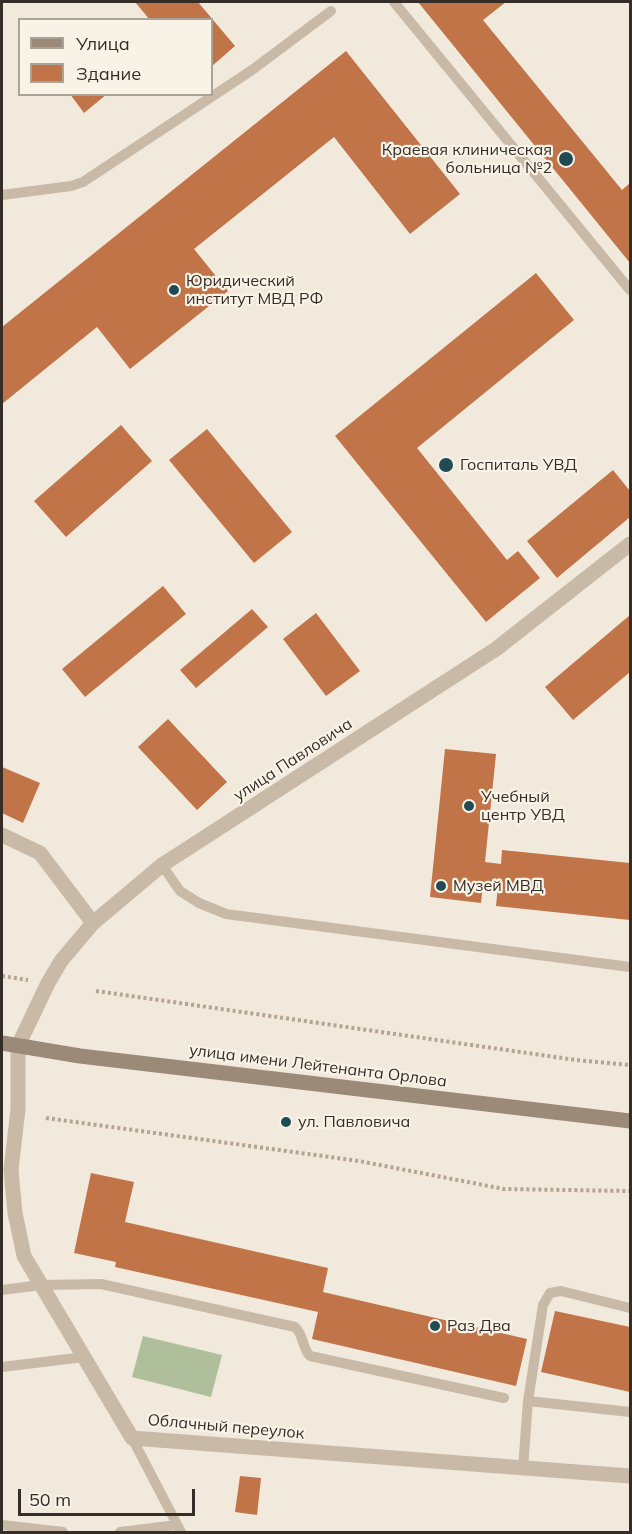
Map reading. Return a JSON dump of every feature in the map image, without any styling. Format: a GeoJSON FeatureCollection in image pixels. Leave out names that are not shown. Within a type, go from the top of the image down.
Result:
{"type":"FeatureCollection","features":[{"type":"Feature","properties":{"kind":"main road","name":"улица имени Лейтенанта Орлова"},"geometry":{"type":"LineString","coordinates":[[2,1043],[80,1056],[630,1121]]}},
{"type":"Feature","properties":{"kind":"street","name":"улица Павловича"},"geometry":{"type":"LineString","coordinates":[[18,1046],[48,983],[61,962],[93,922],[162,865],[496,649],[630,544]]}},
{"type":"Feature","properties":{"kind":"street"},"geometry":{"type":"LineString","coordinates":[[2,835],[40,853],[93,922]]}},
{"type":"Feature","properties":{"kind":"street"},"geometry":{"type":"LineString","coordinates":[[2,842],[40,853]]}},
{"type":"Feature","properties":{"kind":"street","name":"Облачный переулок"},"geometry":{"type":"LineString","coordinates":[[18,1046],[18,1109],[11,1170],[12,1194],[24,1256],[132,1438],[630,1476]]}},
{"type":"Feature","properties":{"kind":"lane"},"geometry":{"type":"LineString","coordinates":[[394,2],[630,290]]}},
{"type":"Feature","properties":{"kind":"lane"},"geometry":{"type":"LineString","coordinates":[[213,96],[332,11]]}},
{"type":"Feature","properties":{"kind":"lane"},"geometry":{"type":"LineString","coordinates":[[2,195],[70,186],[83,182],[213,96]]}},
{"type":"Feature","properties":{"kind":"lane"},"geometry":{"type":"LineString","coordinates":[[162,865],[180,891],[199,903],[226,914],[630,967]]}},
{"type":"Feature","properties":{"kind":"lane"},"geometry":{"type":"LineString","coordinates":[[2,1290],[41,1285],[102,1284],[295,1327],[300,1331],[306,1352],[310,1356],[504,1398]]}},
{"type":"Feature","properties":{"kind":"lane"},"geometry":{"type":"LineString","coordinates":[[524,1468],[528,1401],[543,1305],[550,1293],[561,1291],[630,1308]]}},
{"type":"Feature","properties":{"kind":"lane"},"geometry":{"type":"LineString","coordinates":[[2,1367],[84,1357]]}},
{"type":"Feature","properties":{"kind":"lane"},"geometry":{"type":"LineString","coordinates":[[528,1401],[630,1412]]}},
{"type":"Feature","properties":{"kind":"lane"},"geometry":{"type":"LineString","coordinates":[[120,1533],[179,1529],[132,1438]]}},
{"type":"Feature","properties":{"kind":"lane"},"geometry":{"type":"LineString","coordinates":[[2,1525],[63,1533]]}},
{"type":"Feature","properties":{"kind":"path"},"geometry":{"type":"LineString","coordinates":[[2,976],[28,980]]}},
{"type":"Feature","properties":{"kind":"path"},"geometry":{"type":"LineString","coordinates":[[96,991],[576,1060],[630,1065]]}},
{"type":"Feature","properties":{"kind":"path"},"geometry":{"type":"LineString","coordinates":[[46,1118],[359,1161],[504,1189],[630,1191]]}},
{"type":"Feature","properties":{"kind":"green space"},"geometry":{"type":"Polygon","coordinates":[[[143,1336],[222,1355],[211,1397],[132,1377],[143,1336]]]}},
{"type":"Feature","properties":{"kind":"building"},"geometry":{"type":"Polygon","coordinates":[[[135,2],[198,2],[211,18],[148,18],[135,2]]]}},
{"type":"Feature","properties":{"kind":"building"},"geometry":{"type":"Polygon","coordinates":[[[418,2],[506,2],[483,20],[622,190],[630,183],[630,263],[418,2]]]}},
{"type":"Feature","properties":{"kind":"building"},"geometry":{"type":"Polygon","coordinates":[[[213,20],[235,46],[213,65],[213,20]]]}},
{"type":"Feature","properties":{"kind":"building"},"geometry":{"type":"Polygon","coordinates":[[[346,51],[460,194],[410,234],[334,137],[194,249],[228,291],[130,369],[97,327],[2,404],[2,327],[346,51]]]}},
{"type":"Feature","properties":{"kind":"building"},"geometry":{"type":"Polygon","coordinates":[[[71,96],[105,96],[84,113],[71,96]]]}},
{"type":"Feature","properties":{"kind":"building"},"geometry":{"type":"Polygon","coordinates":[[[536,273],[574,320],[417,448],[507,560],[518,551],[540,578],[486,622],[335,436],[536,273]]]}},
{"type":"Feature","properties":{"kind":"building"},"geometry":{"type":"Polygon","coordinates":[[[121,425],[152,461],[66,537],[34,501],[121,425]]]}},
{"type":"Feature","properties":{"kind":"building"},"geometry":{"type":"Polygon","coordinates":[[[207,429],[292,532],[254,563],[169,460],[207,429]]]}},
{"type":"Feature","properties":{"kind":"building"},"geometry":{"type":"Polygon","coordinates":[[[613,470],[630,491],[630,517],[557,578],[527,541],[613,470]]]}},
{"type":"Feature","properties":{"kind":"building"},"geometry":{"type":"Polygon","coordinates":[[[163,586],[186,614],[85,697],[62,669],[163,586]]]}},
{"type":"Feature","properties":{"kind":"building"},"geometry":{"type":"Polygon","coordinates":[[[252,609],[268,627],[196,688],[180,670],[252,609]]]}},
{"type":"Feature","properties":{"kind":"building"},"geometry":{"type":"Polygon","coordinates":[[[316,613],[360,671],[326,696],[283,639],[316,613]]]}},
{"type":"Feature","properties":{"kind":"building"},"geometry":{"type":"Polygon","coordinates":[[[630,615],[630,672],[573,720],[545,687],[630,615]]]}},
{"type":"Feature","properties":{"kind":"building"},"geometry":{"type":"Polygon","coordinates":[[[168,719],[227,782],[197,810],[138,747],[168,719]]]}},
{"type":"Feature","properties":{"kind":"building"},"geometry":{"type":"Polygon","coordinates":[[[445,749],[496,754],[485,862],[501,864],[502,850],[630,863],[630,920],[496,906],[498,886],[483,885],[481,903],[430,897],[445,749]]]}},
{"type":"Feature","properties":{"kind":"building"},"geometry":{"type":"Polygon","coordinates":[[[2,767],[40,783],[23,823],[2,813],[2,767]]]}},
{"type":"Feature","properties":{"kind":"building"},"geometry":{"type":"Polygon","coordinates":[[[91,1173],[134,1182],[125,1222],[328,1268],[323,1292],[527,1339],[516,1386],[312,1339],[318,1312],[115,1267],[116,1262],[74,1253],[91,1173]]]}},
{"type":"Feature","properties":{"kind":"building"},"geometry":{"type":"Polygon","coordinates":[[[555,1311],[630,1327],[630,1392],[541,1372],[555,1311]]]}},
{"type":"Feature","properties":{"kind":"building"},"geometry":{"type":"Polygon","coordinates":[[[240,1476],[261,1478],[257,1515],[235,1512],[240,1476]]]}},
{"type":"Feature","properties":{"kind":"place","name":"Краевая клиническая больница №2"},"geometry":{"type":"Point","coordinates":[566,159]}},
{"type":"Feature","properties":{"kind":"place","name":"Юридический институт МВД РФ"},"geometry":{"type":"Point","coordinates":[174,290]}},
{"type":"Feature","properties":{"kind":"place","name":"Госпиталь УВД"},"geometry":{"type":"Point","coordinates":[446,465]}},
{"type":"Feature","properties":{"kind":"place","name":"Учебный центр УВД"},"geometry":{"type":"Point","coordinates":[469,806]}},
{"type":"Feature","properties":{"kind":"place","name":"Музей МВД"},"geometry":{"type":"Point","coordinates":[441,886]}},
{"type":"Feature","properties":{"kind":"place","name":"ул. Павловича"},"geometry":{"type":"Point","coordinates":[286,1122]}},
{"type":"Feature","properties":{"kind":"place","name":"Раз Два"},"geometry":{"type":"Point","coordinates":[435,1326]}}]}
